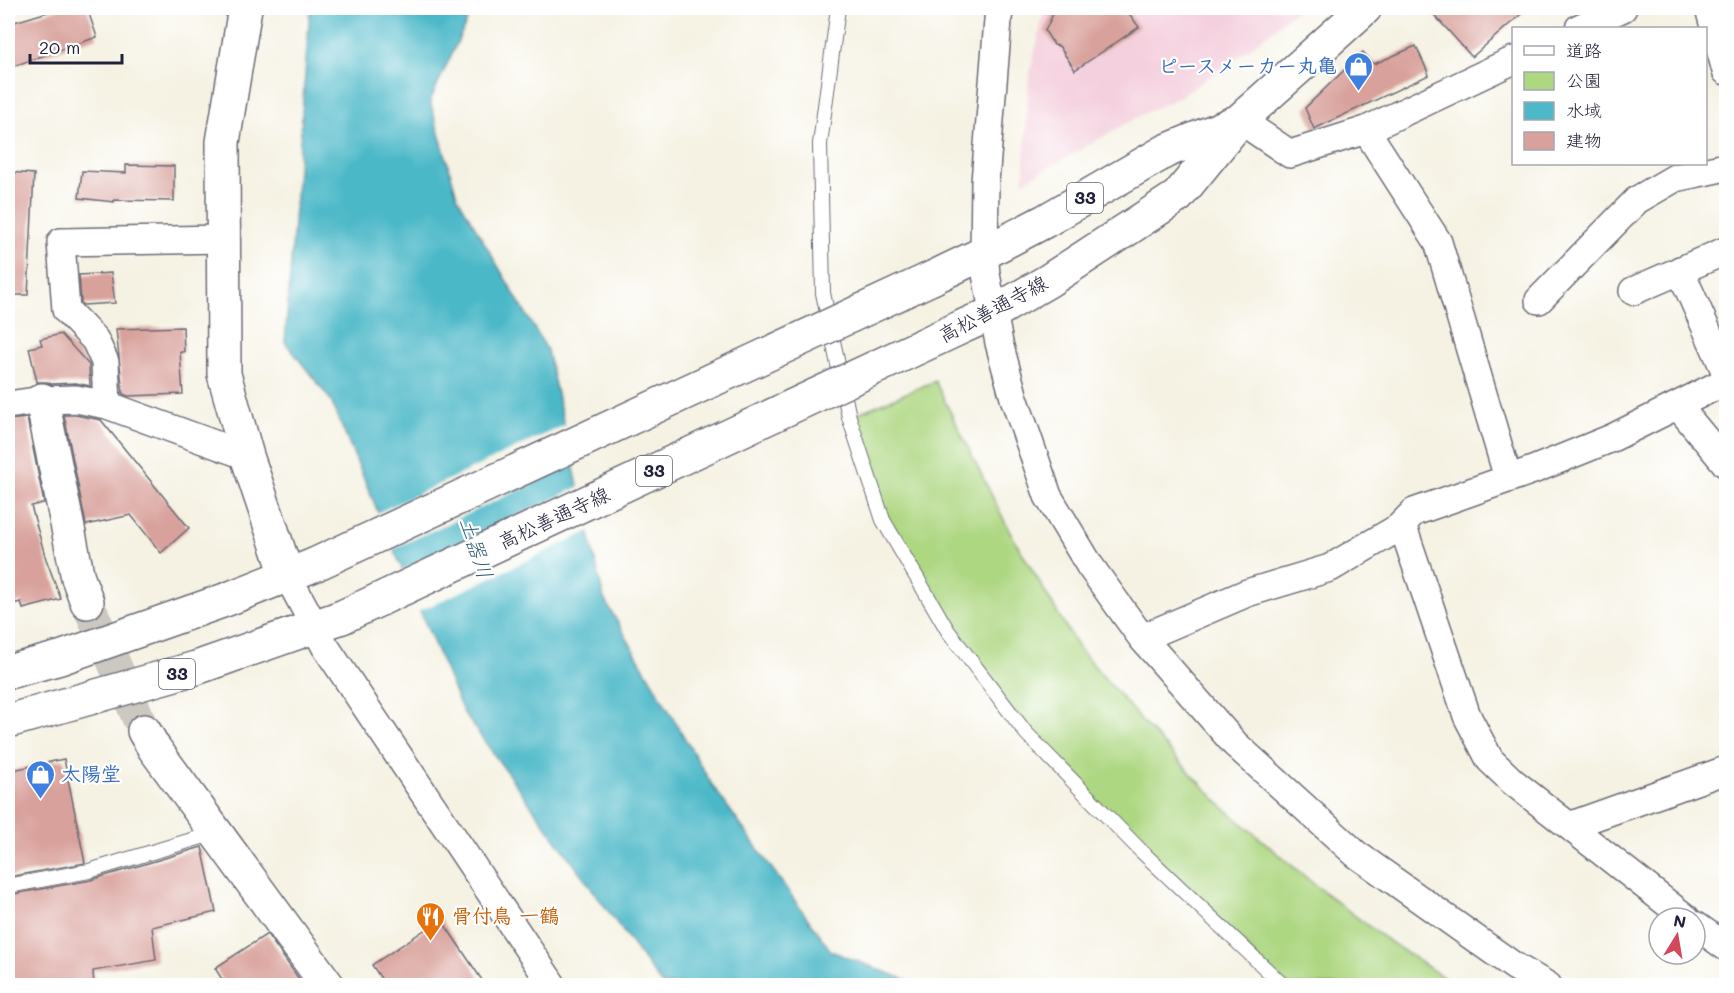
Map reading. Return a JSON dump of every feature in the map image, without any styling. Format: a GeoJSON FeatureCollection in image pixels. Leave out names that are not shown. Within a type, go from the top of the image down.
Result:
{"type":"FeatureCollection","features":[{"type":"Feature","properties":{"kind":"main road"},"geometry":{"type":"LineString","coordinates":[[245,8],[223,142],[224,374],[247,456],[300,570]]}},
{"type":"Feature","properties":{"kind":"main road","name":"高松善通寺線"},"geometry":{"type":"LineString","coordinates":[[8,721],[196,669],[328,622],[979,319],[1048,281],[1178,196],[1240,120],[1365,8]]}},
{"type":"Feature","properties":{"kind":"main road","name":"高松善通寺線"},"geometry":{"type":"LineString","coordinates":[[8,672],[60,658],[203,608],[300,570],[932,278],[1045,221],[1166,151],[1240,120]]}},
{"type":"Feature","properties":{"kind":"main road"},"geometry":{"type":"LineString","coordinates":[[42,400],[78,578],[87,602]]}},
{"type":"Feature","properties":{"kind":"main road"},"geometry":{"type":"LineString","coordinates":[[144,731],[215,833],[328,986]]}},
{"type":"Feature","properties":{"kind":"street"},"geometry":{"type":"LineString","coordinates":[[999,8],[985,182],[984,253],[979,319],[999,343],[1014,398],[1048,496],[1090,566],[1142,638],[1234,744],[1356,854],[1514,966],[1548,986]]}},
{"type":"Feature","properties":{"kind":"street"},"geometry":{"type":"LineString","coordinates":[[1581,27],[1623,8]]}},
{"type":"Feature","properties":{"kind":"street"},"geometry":{"type":"LineString","coordinates":[[1709,8],[1726,71]]}},
{"type":"Feature","properties":{"kind":"street"},"geometry":{"type":"LineString","coordinates":[[1240,120],[1290,154],[1366,130],[1512,61]]}},
{"type":"Feature","properties":{"kind":"street"},"geometry":{"type":"LineString","coordinates":[[1366,130],[1438,242],[1508,478]]}},
{"type":"Feature","properties":{"kind":"street"},"geometry":{"type":"LineString","coordinates":[[1539,300],[1636,200],[1675,178],[1726,167]]}},
{"type":"Feature","properties":{"kind":"street"},"geometry":{"type":"LineString","coordinates":[[107,405],[105,362],[95,340],[66,310],[61,242],[224,240]]}},
{"type":"Feature","properties":{"kind":"street"},"geometry":{"type":"LineString","coordinates":[[1634,291],[1725,251]]}},
{"type":"Feature","properties":{"kind":"street"},"geometry":{"type":"LineString","coordinates":[[1680,270],[1726,373]]}},
{"type":"Feature","properties":{"kind":"street"},"geometry":{"type":"LineString","coordinates":[[1142,638],[1247,593],[1330,568],[1398,528],[1414,512],[1612,438],[1726,381]]}},
{"type":"Feature","properties":{"kind":"street"},"geometry":{"type":"LineString","coordinates":[[8,405],[42,400],[76,399],[107,405],[247,456]]}},
{"type":"Feature","properties":{"kind":"street"},"geometry":{"type":"LineString","coordinates":[[1678,405],[1726,464]]}},
{"type":"Feature","properties":{"kind":"street"},"geometry":{"type":"LineString","coordinates":[[1402,524],[1467,716],[1490,760],[1513,782],[1671,906]]}},
{"type":"Feature","properties":{"kind":"street"},"geometry":{"type":"LineString","coordinates":[[300,570],[328,622],[553,986]]}},
{"type":"Feature","properties":{"kind":"street"},"geometry":{"type":"LineString","coordinates":[[1569,826],[1726,770]]}},
{"type":"Feature","properties":{"kind":"street"},"geometry":{"type":"LineString","coordinates":[[1707,934],[1726,947]]}},
{"type":"Feature","properties":{"kind":"lane"},"geometry":{"type":"LineString","coordinates":[[838,8],[820,144],[824,293],[849,417],[884,520],[948,631],[1026,733],[1141,851],[1284,986]]}},
{"type":"Feature","properties":{"kind":"lane"},"geometry":{"type":"LineString","coordinates":[[8,886],[89,871],[215,833]]}},
{"type":"Feature","properties":{"kind":"shaded area"},"geometry":{"type":"Polygon","coordinates":[[[1045,8],[1299,8],[1249,49],[1178,98],[1143,114],[1023,182],[1029,77],[1045,8]]]}},
{"type":"Feature","properties":{"kind":"green space"},"geometry":{"type":"Polygon","coordinates":[[[935,381],[1010,532],[1077,646],[1146,726],[1223,807],[1315,885],[1384,938],[1455,985],[1284,985],[1026,733],[948,631],[883,520],[849,417],[935,381]]]}},
{"type":"Feature","properties":{"kind":"water","name":"土器川"},"geometry":{"type":"Polygon","coordinates":[[[310,8],[473,8],[430,101],[457,196],[547,350],[604,599],[712,785],[831,951],[919,985],[662,985],[463,712],[330,399],[285,342],[310,8]]]}},
{"type":"Feature","properties":{"kind":"pier"},"geometry":{"type":"Polygon","coordinates":[[[567,424],[576,463],[391,550],[375,514],[567,424]]]}},
{"type":"Feature","properties":{"kind":"pier"},"geometry":{"type":"Polygon","coordinates":[[[581,486],[592,530],[417,612],[400,571],[581,486]]]}},
{"type":"Feature","properties":{"kind":"building"},"geometry":{"type":"Polygon","coordinates":[[[61,8],[87,8],[97,37],[8,68],[8,24],[61,8]]]}},
{"type":"Feature","properties":{"kind":"building"},"geometry":{"type":"Polygon","coordinates":[[[1061,8],[1125,8],[1139,27],[1075,70],[1059,46],[1054,45],[1045,31],[1054,12],[1061,8]]]}},
{"type":"Feature","properties":{"kind":"building"},"geometry":{"type":"Polygon","coordinates":[[[1428,8],[1528,8],[1472,57],[1428,8]]]}},
{"type":"Feature","properties":{"kind":"building","name":"ピースメーカー丸亀"},"geometry":{"type":"Polygon","coordinates":[[[1416,46],[1429,75],[1314,129],[1305,108],[1363,52],[1374,64],[1416,46]]]}},
{"type":"Feature","properties":{"kind":"building"},"geometry":{"type":"Polygon","coordinates":[[[126,165],[174,166],[174,201],[114,200],[114,202],[79,198],[82,171],[126,173],[126,165]]]}},
{"type":"Feature","properties":{"kind":"building"},"geometry":{"type":"Polygon","coordinates":[[[8,172],[34,174],[28,295],[8,295],[8,172]]]}},
{"type":"Feature","properties":{"kind":"building"},"geometry":{"type":"Polygon","coordinates":[[[111,273],[115,303],[83,305],[79,275],[111,273]]]}},
{"type":"Feature","properties":{"kind":"building"},"geometry":{"type":"Polygon","coordinates":[[[183,327],[184,352],[180,352],[183,394],[128,396],[123,394],[116,329],[183,327]]]}},
{"type":"Feature","properties":{"kind":"building"},"geometry":{"type":"Polygon","coordinates":[[[61,334],[89,365],[90,386],[76,383],[37,382],[29,348],[42,345],[40,339],[61,334]]]}},
{"type":"Feature","properties":{"kind":"building"},"geometry":{"type":"Polygon","coordinates":[[[64,415],[101,420],[189,528],[161,553],[131,515],[86,525],[64,415]]]}},
{"type":"Feature","properties":{"kind":"building"},"geometry":{"type":"Polygon","coordinates":[[[27,418],[44,503],[31,506],[46,559],[61,599],[23,609],[21,602],[8,605],[8,420],[27,418]]]}},
{"type":"Feature","properties":{"kind":"building","name":"太陽堂"},"geometry":{"type":"Polygon","coordinates":[[[64,759],[85,863],[8,877],[8,771],[64,759]]]}},
{"type":"Feature","properties":{"kind":"building"},"geometry":{"type":"Polygon","coordinates":[[[202,847],[216,912],[152,927],[156,960],[93,971],[94,986],[8,986],[8,895],[91,880],[202,847]]]}},
{"type":"Feature","properties":{"kind":"building","name":"骨付鳥 一鶴"},"geometry":{"type":"Polygon","coordinates":[[[441,919],[486,986],[386,986],[372,965],[441,919]]]}},
{"type":"Feature","properties":{"kind":"building"},"geometry":{"type":"Polygon","coordinates":[[[267,934],[304,986],[226,986],[215,968],[267,934]]]}},
{"type":"Feature","properties":{"kind":"tunnel"},"geometry":{"type":"LineString","coordinates":[[87,602],[144,731]]}},
{"type":"Feature","properties":{"kind":"place","name":"ピースメーカー丸亀"},"geometry":{"type":"Point","coordinates":[1358,92]}},
{"type":"Feature","properties":{"kind":"place","name":"太陽堂"},"geometry":{"type":"Point","coordinates":[40,800]}},
{"type":"Feature","properties":{"kind":"place","name":"骨付鳥 一鶴"},"geometry":{"type":"Point","coordinates":[431,942]}}]}
